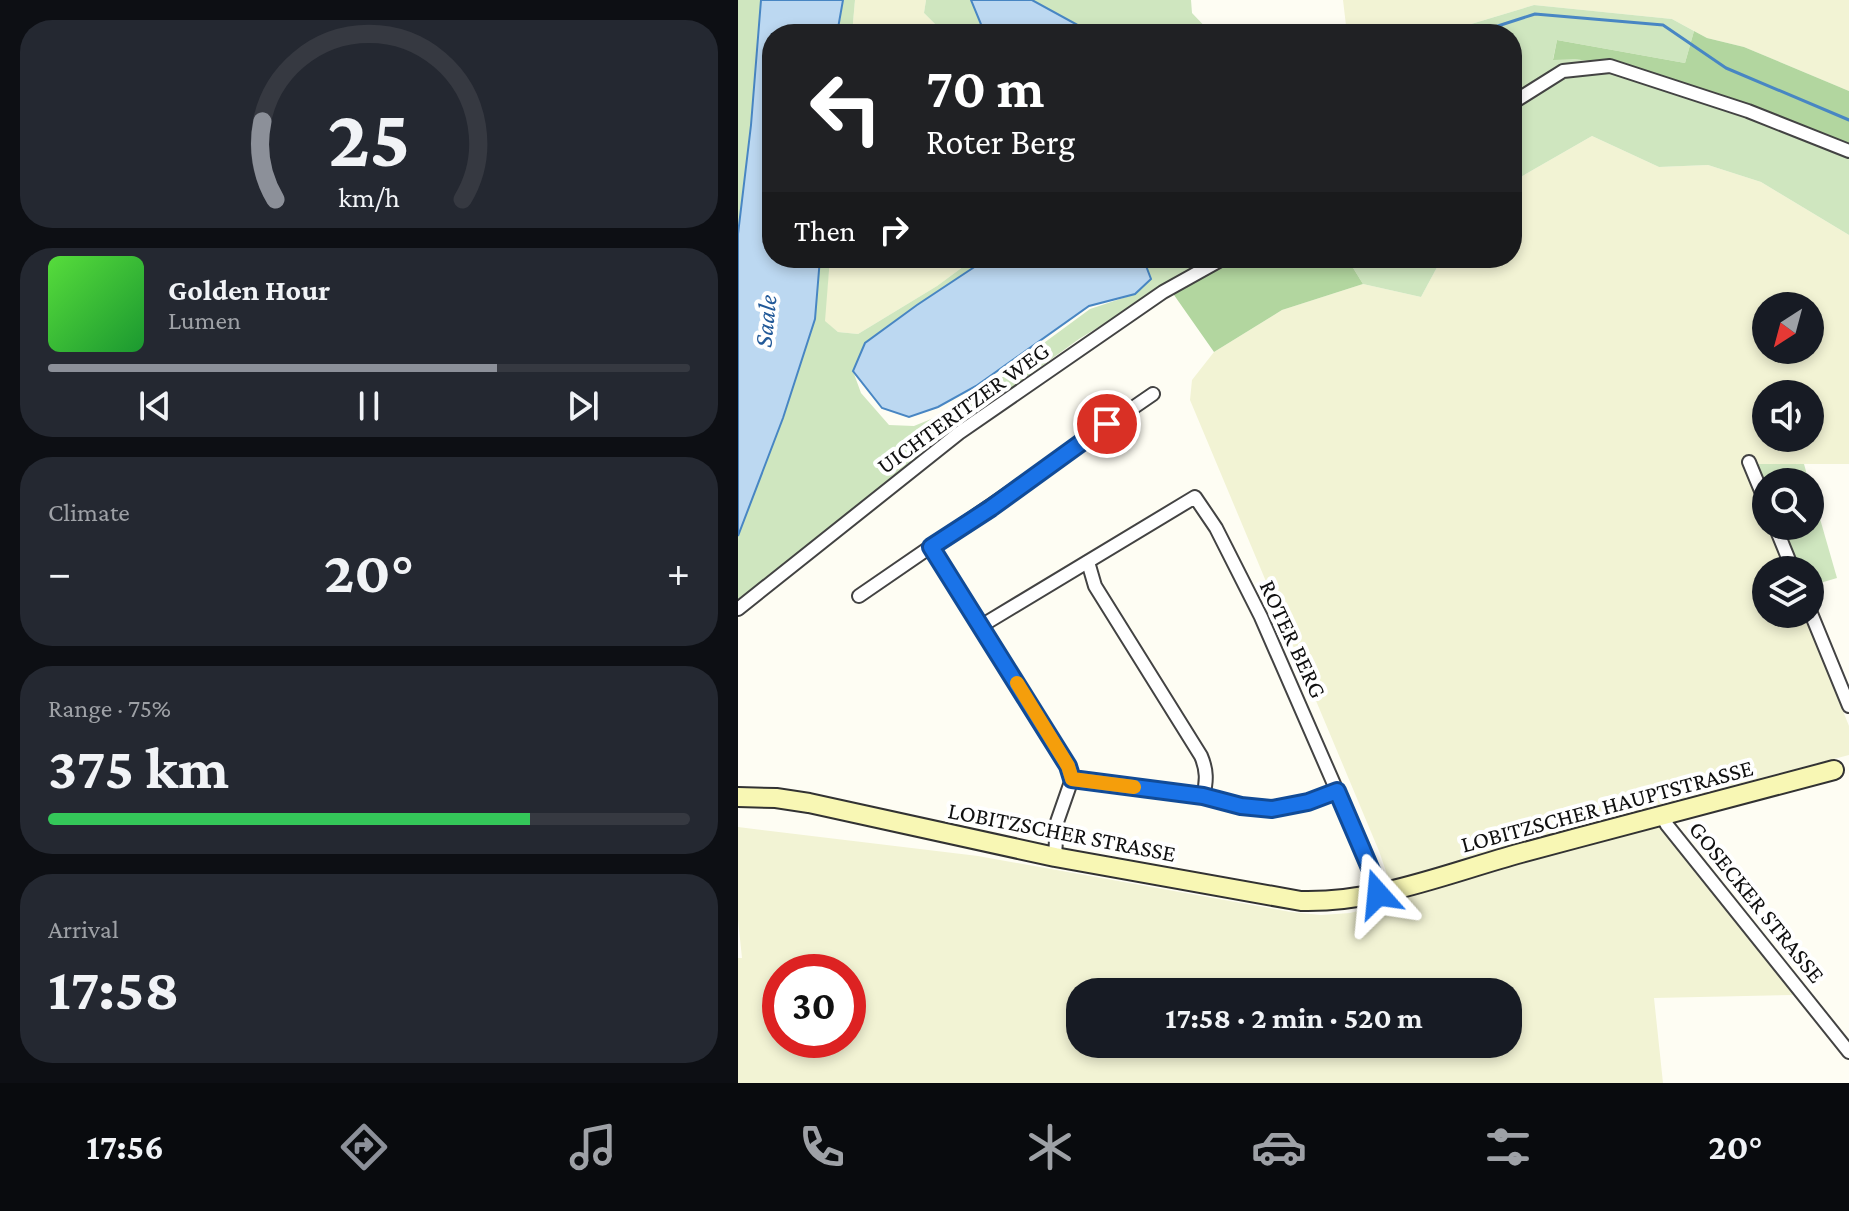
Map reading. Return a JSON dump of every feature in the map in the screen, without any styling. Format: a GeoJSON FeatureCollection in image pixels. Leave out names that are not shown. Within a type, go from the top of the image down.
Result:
{"type":"FeatureCollection","features":[{"type":"Feature","properties":{"kind":"street"},"geometry":{"type":"LineString","coordinates":[[1522,97],[1563,71],[1610,66],[1748,111],[1849,151]]}},
{"type":"Feature","properties":{"kind":"street","name":"UICHTERITZER WEG"},"geometry":{"type":"LineString","coordinates":[[738,609],[959,433],[1163,292],[1206,268]]}},
{"type":"Feature","properties":{"kind":"street"},"geometry":{"type":"LineString","coordinates":[[859,596],[1153,394]]}},
{"type":"Feature","properties":{"kind":"street"},"geometry":{"type":"LineString","coordinates":[[1749,462],[1752,469]]}},
{"type":"Feature","properties":{"kind":"street","name":"ROTER BERG"},"geometry":{"type":"LineString","coordinates":[[981,626],[1195,497],[1216,528],[1261,617],[1337,791]]}},
{"type":"Feature","properties":{"kind":"street"},"geometry":{"type":"LineString","coordinates":[[931,547],[1068,766],[1072,779],[1057,822],[1055,857]]}},
{"type":"Feature","properties":{"kind":"street"},"geometry":{"type":"LineString","coordinates":[[1088,562],[1095,586],[1201,756],[1206,769],[1203,796]]}},
{"type":"Feature","properties":{"kind":"street"},"geometry":{"type":"LineString","coordinates":[[1817,628],[1849,706]]}},
{"type":"Feature","properties":{"kind":"street","name":"LOBITZSCHER HAUPTSTRASSE"},"geometry":{"type":"LineString","coordinates":[[1378,894],[1841,769]]}},
{"type":"Feature","properties":{"kind":"street"},"geometry":{"type":"LineString","coordinates":[[1072,779],[1203,796],[1241,806],[1272,809],[1308,802],[1337,791],[1378,894]]}},
{"type":"Feature","properties":{"kind":"street","name":"LOBITZSCHER STRASSE"},"geometry":{"type":"LineString","coordinates":[[738,797],[809,803],[1055,857],[1301,901],[1330,902],[1378,894]]}},
{"type":"Feature","properties":{"kind":"street","name":"GOSECKER STRASSE"},"geometry":{"type":"LineString","coordinates":[[1662,816],[1849,1052]]}},
{"type":"Feature","properties":{"kind":"green space"},"geometry":{"type":"Polygon","coordinates":[[[738,0],[761,0],[738,234],[738,0]]]}},
{"type":"Feature","properties":{"kind":"green space"},"geometry":{"type":"Polygon","coordinates":[[[843,0],[855,0],[853,24],[839,24],[843,0]]]}},
{"type":"Feature","properties":{"kind":"green space"},"geometry":{"type":"Polygon","coordinates":[[[855,0],[926,0],[924,13],[935,24],[853,24],[855,0]]]}},
{"type":"Feature","properties":{"kind":"green space"},"geometry":{"type":"Polygon","coordinates":[[[926,0],[971,0],[981,24],[935,24],[924,13],[926,0]]]}},
{"type":"Feature","properties":{"kind":"green space"},"geometry":{"type":"Polygon","coordinates":[[[1032,0],[1191,0],[1192,13],[1202,24],[1076,24],[1032,0]]]}},
{"type":"Feature","properties":{"kind":"green space"},"geometry":{"type":"Polygon","coordinates":[[[1343,0],[1849,0],[1849,91],[1744,47],[1707,38],[1672,19],[1534,5],[1471,24],[1346,24],[1343,0]]]}},
{"type":"Feature","properties":{"kind":"green space"},"geometry":{"type":"Polygon","coordinates":[[[1534,5],[1672,19],[1694,31],[1685,63],[1557,40],[1553,59],[1631,66],[1849,146],[1849,235],[1761,182],[1708,165],[1659,167],[1592,136],[1522,176],[1522,24],[1471,24],[1534,5]]]}},
{"type":"Feature","properties":{"kind":"green space"},"geometry":{"type":"Polygon","coordinates":[[[1694,31],[1707,38],[1744,47],[1849,91],[1849,146],[1631,66],[1573,59],[1553,60],[1557,40],[1685,63],[1694,31]]]}},
{"type":"Feature","properties":{"kind":"green space"},"geometry":{"type":"Polygon","coordinates":[[[1592,136],[1659,167],[1708,165],[1761,182],[1849,235],[1849,464],[1744,464],[1752,484],[1752,540],[1774,540],[1780,556],[1752,556],[1752,628],[1810,628],[1849,726],[1849,755],[1647,808],[1795,995],[1654,998],[1663,1083],[738,1083],[738,958],[742,958],[738,920],[738,827],[978,856],[1291,912],[1321,915],[1350,913],[1396,901],[1379,851],[1190,400],[1192,380],[1214,352],[1282,310],[1363,284],[1421,297],[1437,268],[1522,268],[1522,176],[1592,136]]]}},
{"type":"Feature","properties":{"kind":"green space"},"geometry":{"type":"Polygon","coordinates":[[[819,268],[829,268],[825,321],[838,332],[858,334],[961,268],[973,268],[865,343],[853,371],[861,393],[889,425],[914,426],[953,410],[1090,309],[1135,294],[1142,268],[1196,268],[1079,339],[955,429],[738,604],[738,536],[783,418],[815,319],[819,268]]]}},
{"type":"Feature","properties":{"kind":"green space"},"geometry":{"type":"Polygon","coordinates":[[[829,268],[961,268],[858,334],[838,332],[824,321],[829,268]]]}},
{"type":"Feature","properties":{"kind":"green space"},"geometry":{"type":"Polygon","coordinates":[[[1195,268],[1353,268],[1363,284],[1282,310],[1214,352],[1167,285],[1195,268]]]}},
{"type":"Feature","properties":{"kind":"green space"},"geometry":{"type":"Polygon","coordinates":[[[1353,268],[1437,268],[1421,297],[1363,284],[1353,268]]]}},
{"type":"Feature","properties":{"kind":"green space"},"geometry":{"type":"Polygon","coordinates":[[[1754,464],[1804,464],[1805,468],[1756,468],[1754,464]]]}},
{"type":"Feature","properties":{"kind":"green space"},"geometry":{"type":"Polygon","coordinates":[[[1824,533],[1837,578],[1824,582],[1824,556],[1793,556],[1786,540],[1824,540],[1824,533]]]}},
{"type":"Feature","properties":{"kind":"water","name":"Saale"},"geometry":{"type":"Polygon","coordinates":[[[761,0],[843,0],[839,24],[762,24],[762,268],[819,268],[815,319],[783,418],[738,536],[738,234],[761,0]]]}},
{"type":"Feature","properties":{"kind":"water"},"geometry":{"type":"Polygon","coordinates":[[[971,0],[1032,0],[1076,24],[981,24],[971,0]]]}},
{"type":"Feature","properties":{"kind":"water"},"geometry":{"type":"Polygon","coordinates":[[[973,268],[1147,268],[1151,279],[1135,294],[1089,306],[976,386],[938,407],[909,417],[882,408],[853,371],[865,343],[973,268]]]}},
{"type":"Feature","properties":{"kind":"waterway"},"geometry":{"type":"LineString","coordinates":[[1504,24],[1535,14],[1663,25],[1726,68],[1849,120]]}},
{"type":"Feature","properties":{"kind":"slow traffic"},"geometry":{"type":"LineString","coordinates":[[1017,683],[1068,766],[1072,779],[1134,787]]}},
{"type":"Feature","properties":{"kind":"route"},"geometry":{"type":"LineString","coordinates":[[1107,424],[991,508],[931,547],[1068,766],[1072,779],[1203,796],[1241,806],[1272,809],[1289,808],[1337,791],[1378,894]]}}]}
